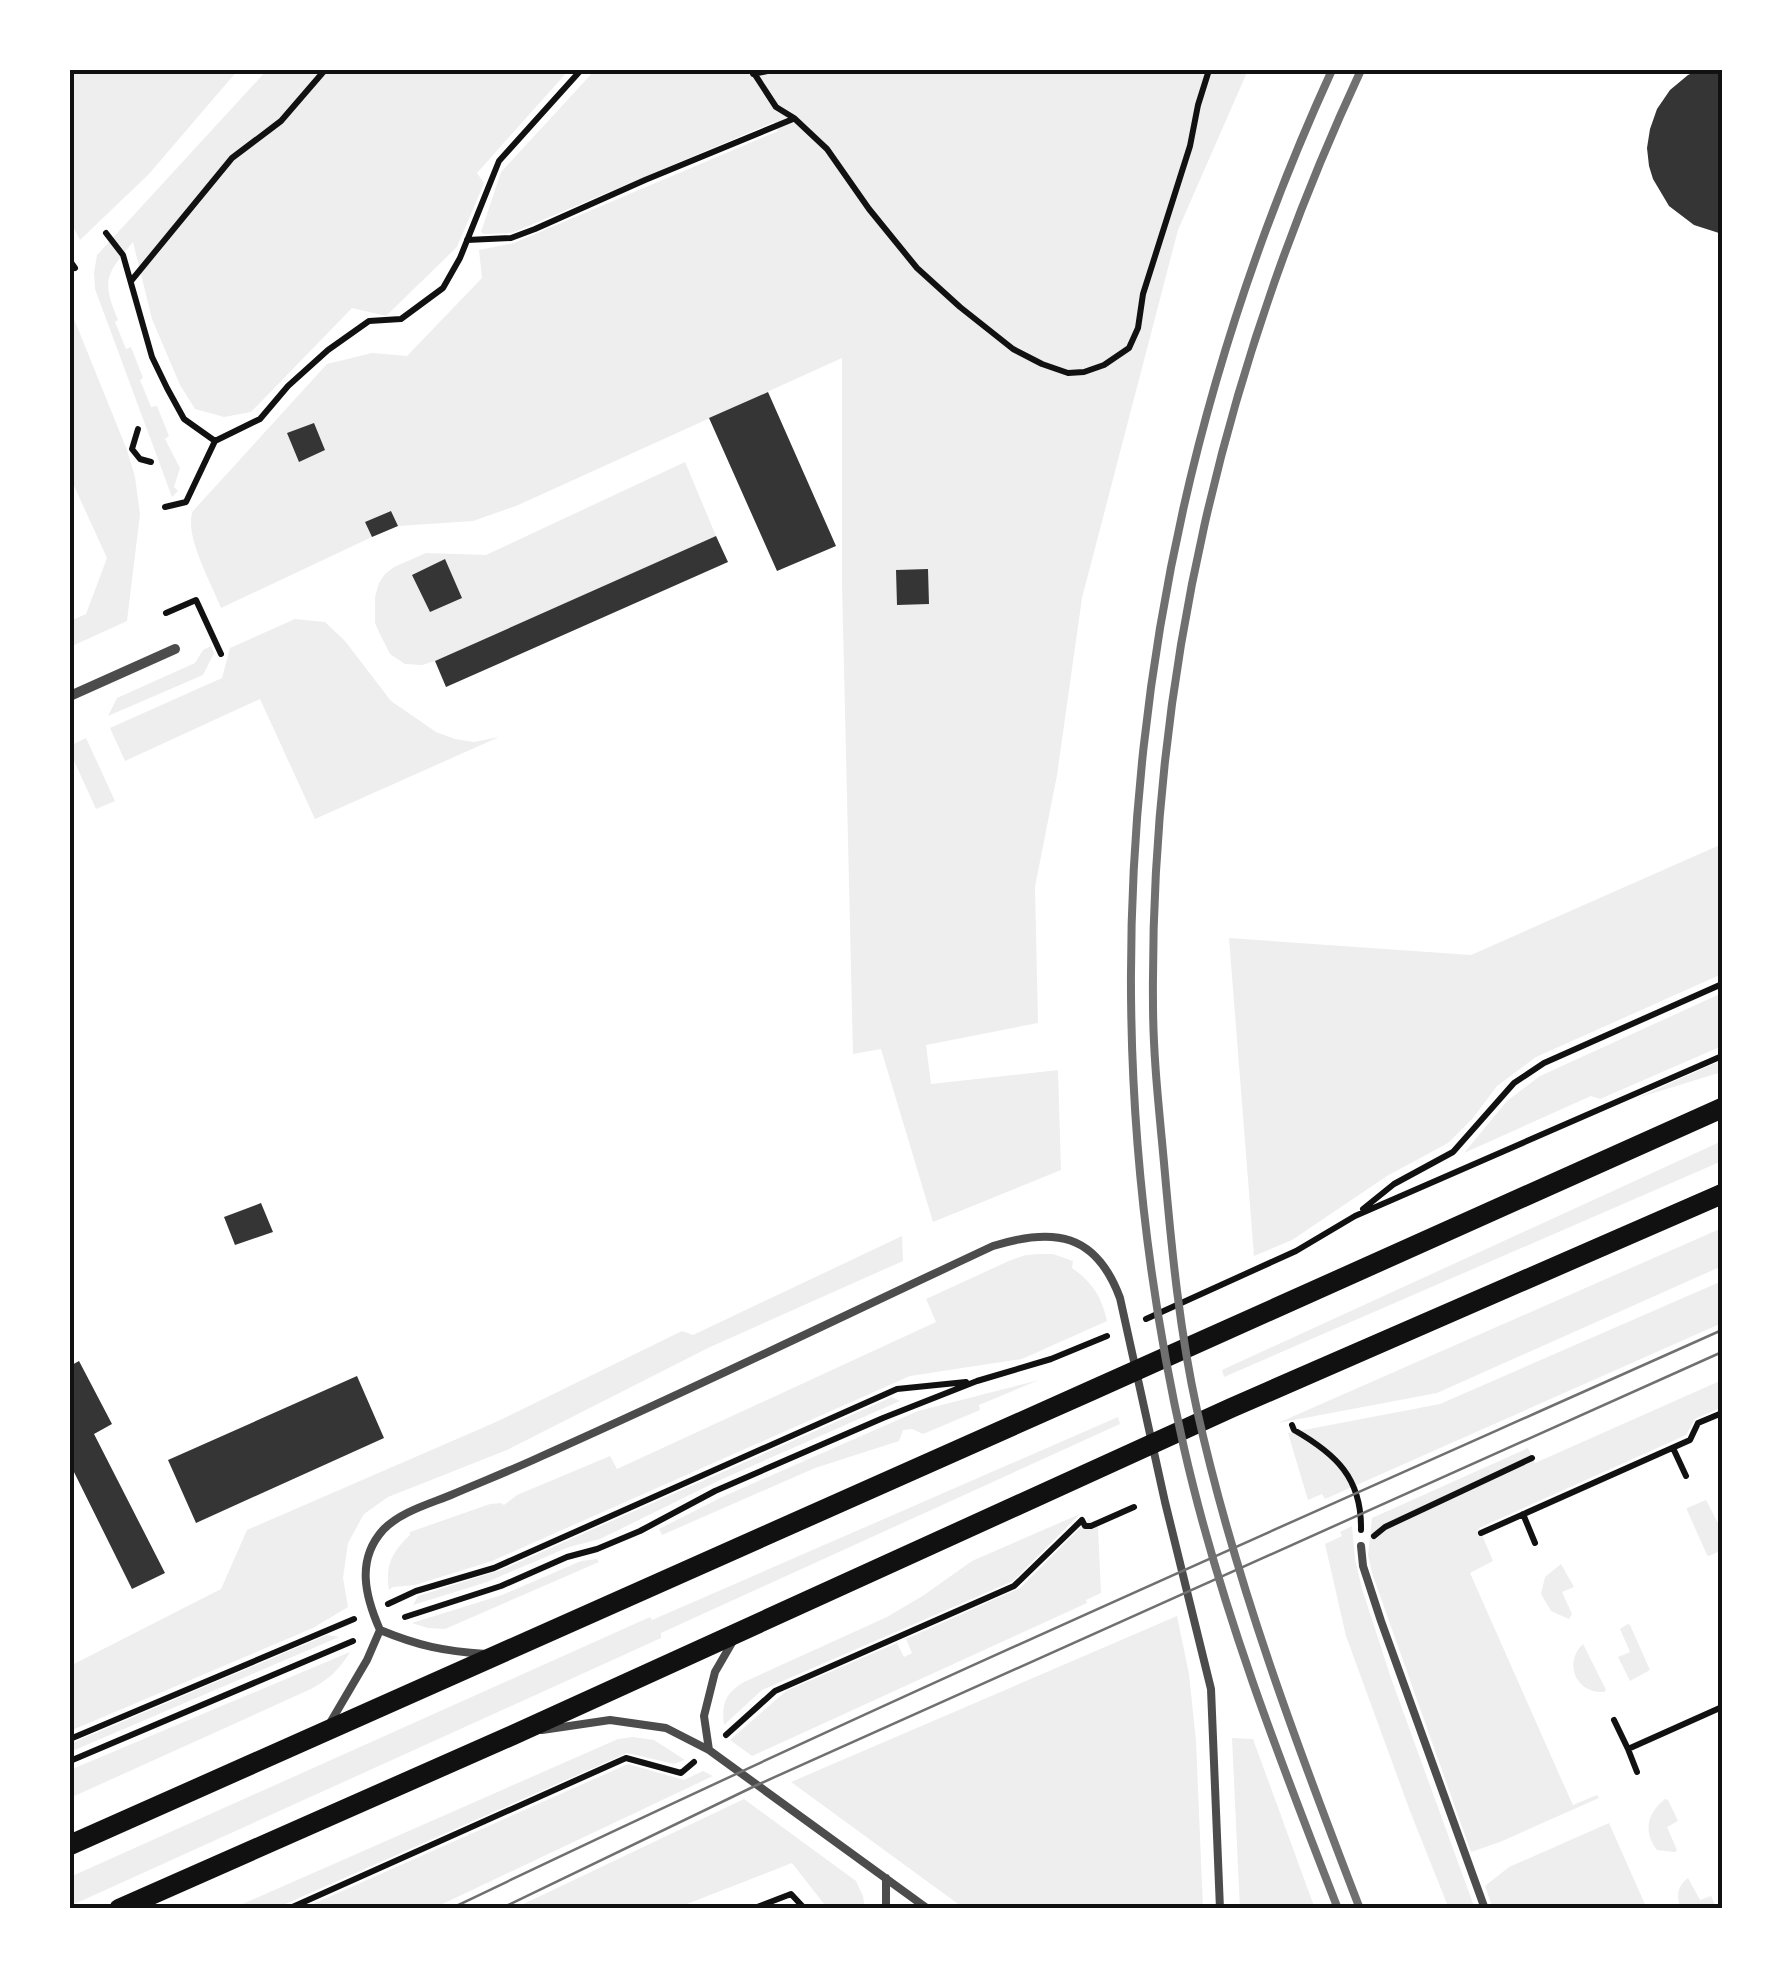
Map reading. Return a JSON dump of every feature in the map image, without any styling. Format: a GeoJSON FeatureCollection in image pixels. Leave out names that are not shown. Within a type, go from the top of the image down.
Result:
{"type":"FeatureCollection","features":[{"type":"Feature","properties":{"kind":"main road"},"geometry":{"type":"LineString","coordinates":[[70,1846],[1722,1108]]}},
{"type":"Feature","properties":{"kind":"main road"},"geometry":{"type":"LineString","coordinates":[[119,1909],[1231,1408],[1722,1194]]}},
{"type":"Feature","properties":{"kind":"street"},"geometry":{"type":"LineString","coordinates":[[70,696],[175,649]]}},
{"type":"Feature","properties":{"kind":"lane"},"geometry":{"type":"LineString","coordinates":[[496,1655],[443,1651],[380,1630],[364,1581],[365,1564],[386,1526],[993,1246],[1036,1235],[1074,1242],[1090,1250],[1103,1264],[1120,1298],[1211,1688],[1220,1909]]}},
{"type":"Feature","properties":{"kind":"lane"},"geometry":{"type":"LineString","coordinates":[[1361,1546],[1362,1566],[1485,1909]]}},
{"type":"Feature","properties":{"kind":"lane"},"geometry":{"type":"LineString","coordinates":[[325,1732],[380,1630]]}},
{"type":"Feature","properties":{"kind":"lane"},"geometry":{"type":"LineString","coordinates":[[709,1750],[704,1716],[715,1672],[739,1632]]}},
{"type":"Feature","properties":{"kind":"lane"},"geometry":{"type":"LineString","coordinates":[[513,1734],[610,1720],[666,1728],[709,1750],[928,1909]]}},
{"type":"Feature","properties":{"kind":"lane"},"geometry":{"type":"LineString","coordinates":[[886,1878],[886,1909]]}},
{"type":"Feature","properties":{"kind":"path"},"geometry":{"type":"LineString","coordinates":[[130,282],[232,158],[281,122],[326,70]]}},
{"type":"Feature","properties":{"kind":"path"},"geometry":{"type":"LineString","coordinates":[[165,508],[186,502],[215,440],[260,419],[288,386],[369,321],[401,319],[443,288],[500,161],[581,70]]}},
{"type":"Feature","properties":{"kind":"path"},"geometry":{"type":"LineString","coordinates":[[772,70],[752,72],[776,107],[794,118],[826,149],[918,268],[1013,349],[1068,373],[1104,364],[1129,348],[1138,328],[1143,294],[1190,146],[1209,70]]}},
{"type":"Feature","properties":{"kind":"path"},"geometry":{"type":"LineString","coordinates":[[467,240],[512,238],[535,230],[794,118]]}},
{"type":"Feature","properties":{"kind":"path"},"geometry":{"type":"LineString","coordinates":[[106,233],[123,254],[152,357],[167,388],[184,419],[215,440]]}},
{"type":"Feature","properties":{"kind":"path"},"geometry":{"type":"LineString","coordinates":[[138,429],[132,448],[140,459],[151,462]]}},
{"type":"Feature","properties":{"kind":"path"},"geometry":{"type":"LineString","coordinates":[[166,613],[196,600],[220,654]]}},
{"type":"Feature","properties":{"kind":"path"},"geometry":{"type":"LineString","coordinates":[[1355,1216],[1394,1184],[1452,1152],[1514,1083],[1544,1063],[1722,984]]}},
{"type":"Feature","properties":{"kind":"path"},"geometry":{"type":"LineString","coordinates":[[1209,1290],[1296,1250],[1355,1216],[1722,1056]]}},
{"type":"Feature","properties":{"kind":"path"},"geometry":{"type":"LineString","coordinates":[[405,1617],[597,1549],[715,1491],[882,1418],[977,1381],[1052,1360]]}},
{"type":"Feature","properties":{"kind":"path"},"geometry":{"type":"LineString","coordinates":[[70,1739],[416,1591],[494,1568],[897,1389],[977,1381]]}},
{"type":"Feature","properties":{"kind":"path"},"geometry":{"type":"LineString","coordinates":[[1481,1533],[1690,1440],[1698,1423],[1722,1413]]}},
{"type":"Feature","properties":{"kind":"path"},"geometry":{"type":"LineString","coordinates":[[1292,1425],[1336,1458],[1354,1486],[1362,1522]]}},
{"type":"Feature","properties":{"kind":"path"},"geometry":{"type":"LineString","coordinates":[[1673,1448],[1686,1476]]}},
{"type":"Feature","properties":{"kind":"path"},"geometry":{"type":"LineString","coordinates":[[1361,1546],[1385,1528],[1532,1458]]}},
{"type":"Feature","properties":{"kind":"path"},"geometry":{"type":"LineString","coordinates":[[288,1909],[626,1758],[681,1773],[775,1691],[1014,1586],[1082,1520],[1090,1526],[1134,1507]]}},
{"type":"Feature","properties":{"kind":"path"},"geometry":{"type":"LineString","coordinates":[[1523,1514],[1535,1542]]}},
{"type":"Feature","properties":{"kind":"path"},"geometry":{"type":"LineString","coordinates":[[70,1762],[350,1642]]}},
{"type":"Feature","properties":{"kind":"path"},"geometry":{"type":"LineString","coordinates":[[1628,1749],[1722,1707]]}},
{"type":"Feature","properties":{"kind":"path"},"geometry":{"type":"LineString","coordinates":[[1614,1720],[1638,1772]]}},
{"type":"Feature","properties":{"kind":"path"},"geometry":{"type":"LineString","coordinates":[[752,1909],[791,1894],[805,1909]]}},
{"type":"Feature","properties":{"kind":"shaded area"},"geometry":{"type":"Polygon","coordinates":[[[70,70],[238,70],[149,174],[80,240],[70,221],[70,70]]]}},
{"type":"Feature","properties":{"kind":"shaded area"},"geometry":{"type":"Polygon","coordinates":[[[267,70],[569,70],[477,173],[484,183],[457,247],[386,316],[352,308],[251,412],[224,417],[195,409],[180,385],[152,319],[133,242],[112,270],[109,295],[126,349],[131,347],[143,378],[140,380],[151,407],[157,406],[169,436],[165,439],[180,468],[174,487],[178,491],[172,497],[95,289],[97,255],[267,70]]]}},
{"type":"Feature","properties":{"kind":"shaded area"},"geometry":{"type":"Polygon","coordinates":[[[595,70],[1248,70],[1178,230],[1082,598],[1057,775],[1035,887],[1038,1023],[926,1045],[931,1084],[1058,1070],[1061,1170],[933,1222],[881,1049],[853,1054],[842,583],[842,358],[516,506],[473,521],[398,526],[390,511],[366,522],[372,537],[221,608],[195,545],[193,511],[327,364],[372,353],[407,356],[482,278],[479,250],[514,243],[778,131],[774,122],[512,233],[481,232],[501,172],[595,70]]]}},
{"type":"Feature","properties":{"kind":"shaded area"},"geometry":{"type":"Polygon","coordinates":[[[70,309],[127,450],[140,514],[127,621],[70,647],[70,621],[86,614],[107,558],[70,477],[70,309]]]}},
{"type":"Feature","properties":{"kind":"shaded area"},"geometry":{"type":"Polygon","coordinates":[[[685,462],[716,536],[435,661],[405,664],[390,654],[375,623],[375,597],[379,583],[394,567],[426,553],[486,555],[685,462]]]}},
{"type":"Feature","properties":{"kind":"shaded area"},"geometry":{"type":"Polygon","coordinates":[[[295,619],[325,622],[345,641],[391,701],[436,732],[474,742],[499,737],[315,819],[260,699],[125,761],[110,728],[222,678],[230,648],[295,619]]]}},
{"type":"Feature","properties":{"kind":"shaded area"},"geometry":{"type":"Polygon","coordinates":[[[211,646],[214,653],[203,675],[108,716],[117,698],[195,663],[203,650],[211,646]]]}},
{"type":"Feature","properties":{"kind":"shaded area"},"geometry":{"type":"Polygon","coordinates":[[[86,738],[115,801],[96,809],[70,752],[70,746],[86,738]]]}},
{"type":"Feature","properties":{"kind":"shaded area"},"geometry":{"type":"Polygon","coordinates":[[[1722,844],[1722,974],[1536,1057],[1497,1086],[1448,1143],[1387,1176],[1292,1240],[1254,1256],[1229,938],[1471,955],[1722,844]]]}},
{"type":"Feature","properties":{"kind":"shaded area"},"geometry":{"type":"Polygon","coordinates":[[[1722,993],[1722,1046],[1600,1099],[1591,1096],[1464,1153],[1507,1101],[1540,1076],[1722,993]]]}},
{"type":"Feature","properties":{"kind":"shaded area"},"geometry":{"type":"Polygon","coordinates":[[[1722,1061],[1722,1072],[1637,1098],[1718,1062],[1722,1061]]]}},
{"type":"Feature","properties":{"kind":"shaded area"},"geometry":{"type":"Polygon","coordinates":[[[1722,1141],[1722,1161],[1224,1377],[1222,1370],[1722,1141]]]}},
{"type":"Feature","properties":{"kind":"shaded area"},"geometry":{"type":"Polygon","coordinates":[[[1722,1228],[1722,1266],[1437,1393],[1278,1423],[1722,1228]]]}},
{"type":"Feature","properties":{"kind":"shaded area"},"geometry":{"type":"Polygon","coordinates":[[[902,1236],[903,1261],[710,1347],[507,1450],[388,1497],[364,1514],[348,1543],[343,1578],[348,1607],[313,1628],[70,1731],[70,1666],[221,1589],[247,1530],[496,1422],[682,1331],[693,1335],[902,1236]]]}},
{"type":"Feature","properties":{"kind":"shaded area"},"geometry":{"type":"Polygon","coordinates":[[[1053,1254],[1073,1261],[1072,1268],[1099,1297],[1107,1321],[1022,1359],[910,1376],[492,1561],[389,1590],[391,1560],[410,1532],[490,1504],[504,1505],[517,1495],[610,1456],[617,1469],[936,1322],[926,1299],[1011,1260],[1053,1254]]]}},
{"type":"Feature","properties":{"kind":"shaded area"},"geometry":{"type":"Polygon","coordinates":[[[1722,1281],[1722,1323],[1325,1499],[1322,1494],[1308,1500],[1288,1433],[1440,1404],[1722,1281]]]}},
{"type":"Feature","properties":{"kind":"shaded area"},"geometry":{"type":"Polygon","coordinates":[[[1039,1380],[923,1434],[903,1430],[899,1441],[815,1468],[662,1535],[659,1529],[722,1497],[918,1411],[1039,1380]]]}},
{"type":"Feature","properties":{"kind":"shaded area"},"geometry":{"type":"Polygon","coordinates":[[[1722,1380],[1722,1407],[1695,1419],[1686,1435],[1479,1528],[1493,1561],[1470,1573],[1563,1783],[1573,1805],[1597,1795],[1599,1798],[1471,1852],[1372,1573],[1368,1555],[1372,1518],[1528,1448],[1535,1463],[1722,1380]]]}},
{"type":"Feature","properties":{"kind":"shaded area"},"geometry":{"type":"Polygon","coordinates":[[[892,1397],[900,1401],[720,1480],[600,1539],[413,1605],[418,1596],[501,1570],[892,1397]]]}},
{"type":"Feature","properties":{"kind":"shaded area"},"geometry":{"type":"Polygon","coordinates":[[[1118,1417],[1120,1424],[70,1906],[70,1877],[650,1617],[652,1620],[1118,1417]]]}},
{"type":"Feature","properties":{"kind":"shaded area"},"geometry":{"type":"Polygon","coordinates":[[[1706,1500],[1718,1523],[1722,1522],[1722,1550],[1709,1556],[1687,1510],[1706,1500]]]}},
{"type":"Feature","properties":{"kind":"shaded area"},"geometry":{"type":"Polygon","coordinates":[[[1080,1514],[1013,1581],[762,1690],[724,1725],[726,1699],[744,1682],[887,1617],[972,1561],[1080,1514]]]}},
{"type":"Feature","properties":{"kind":"shaded area"},"geometry":{"type":"Polygon","coordinates":[[[1089,1519],[1095,1520],[1098,1527],[1101,1593],[1086,1600],[1087,1603],[752,1756],[730,1740],[786,1691],[897,1643],[904,1657],[912,1653],[906,1639],[1020,1588],[1089,1519]]]}},
{"type":"Feature","properties":{"kind":"shaded area"},"geometry":{"type":"Polygon","coordinates":[[[1352,1526],[1362,1589],[1475,1909],[1449,1909],[1346,1636],[1325,1544],[1352,1526]]]}},
{"type":"Feature","properties":{"kind":"shaded area"},"geometry":{"type":"Polygon","coordinates":[[[581,1561],[599,1562],[445,1629],[412,1623],[502,1595],[581,1561]]]}},
{"type":"Feature","properties":{"kind":"shaded area"},"geometry":{"type":"Polygon","coordinates":[[[1561,1564],[1574,1587],[1562,1592],[1572,1614],[1569,1619],[1551,1611],[1541,1594],[1545,1577],[1561,1564]]]}},
{"type":"Feature","properties":{"kind":"shaded area"},"geometry":{"type":"Polygon","coordinates":[[[1177,1616],[1189,1674],[1196,1741],[1203,1909],[965,1909],[791,1782],[1177,1616]]]}},
{"type":"Feature","properties":{"kind":"shaded area"},"geometry":{"type":"Polygon","coordinates":[[[1628,1624],[1650,1670],[1630,1681],[1618,1657],[1630,1652],[1620,1629],[1628,1624]]]}},
{"type":"Feature","properties":{"kind":"shaded area"},"geometry":{"type":"Polygon","coordinates":[[[327,1635],[339,1637],[70,1752],[70,1744],[327,1635]]]}},
{"type":"Feature","properties":{"kind":"shaded area"},"geometry":{"type":"Polygon","coordinates":[[[1583,1644],[1604,1692],[1586,1688],[1575,1676],[1574,1660],[1583,1644]]]}},
{"type":"Feature","properties":{"kind":"shaded area"},"geometry":{"type":"Polygon","coordinates":[[[350,1652],[334,1673],[311,1689],[70,1798],[70,1770],[350,1652]]]}},
{"type":"Feature","properties":{"kind":"shaded area"},"geometry":{"type":"Polygon","coordinates":[[[1232,1738],[1253,1739],[1315,1909],[1240,1909],[1232,1738]]]}},
{"type":"Feature","properties":{"kind":"shaded area"},"geometry":{"type":"Polygon","coordinates":[[[618,1739],[654,1740],[685,1760],[674,1764],[627,1753],[274,1909],[231,1909],[618,1739]]]}},
{"type":"Feature","properties":{"kind":"shaded area"},"geometry":{"type":"Polygon","coordinates":[[[628,1764],[684,1780],[703,1771],[713,1776],[432,1909],[302,1909],[628,1764]]]}},
{"type":"Feature","properties":{"kind":"shaded area"},"geometry":{"type":"Polygon","coordinates":[[[744,1799],[856,1881],[865,1909],[828,1909],[792,1863],[674,1909],[513,1909],[744,1799]]]}},
{"type":"Feature","properties":{"kind":"shaded area"},"geometry":{"type":"Polygon","coordinates":[[[1665,1799],[1678,1821],[1667,1827],[1675,1852],[1657,1850],[1650,1836],[1651,1817],[1665,1799]]]}},
{"type":"Feature","properties":{"kind":"shaded area"},"geometry":{"type":"Polygon","coordinates":[[[1609,1823],[1647,1909],[1493,1909],[1485,1886],[1509,1867],[1609,1823]]]}},
{"type":"Feature","properties":{"kind":"shaded area"},"geometry":{"type":"Polygon","coordinates":[[[1688,1878],[1700,1900],[1711,1896],[1717,1909],[1681,1909],[1678,1892],[1688,1878]]]}},
{"type":"Feature","properties":{"kind":"building"},"geometry":{"type":"Polygon","coordinates":[[[1699,70],[1722,70],[1722,234],[1694,225],[1669,206],[1649,166],[1647,148],[1657,109],[1670,90],[1699,70]]]}},
{"type":"Feature","properties":{"kind":"building"},"geometry":{"type":"Polygon","coordinates":[[[768,392],[836,546],[777,571],[709,418],[768,392]]]}},
{"type":"Feature","properties":{"kind":"building"},"geometry":{"type":"Polygon","coordinates":[[[314,423],[325,450],[299,462],[287,433],[314,423]]]}},
{"type":"Feature","properties":{"kind":"building"},"geometry":{"type":"Polygon","coordinates":[[[391,511],[398,526],[372,537],[365,522],[391,511]]]}},
{"type":"Feature","properties":{"kind":"building"},"geometry":{"type":"Polygon","coordinates":[[[716,536],[728,562],[446,687],[435,661],[716,536]]]}},
{"type":"Feature","properties":{"kind":"building"},"geometry":{"type":"Polygon","coordinates":[[[445,559],[462,598],[430,612],[412,575],[445,559]]]}},
{"type":"Feature","properties":{"kind":"building"},"geometry":{"type":"Polygon","coordinates":[[[928,569],[929,604],[897,605],[896,570],[928,569]]]}},
{"type":"Feature","properties":{"kind":"building"},"geometry":{"type":"Polygon","coordinates":[[[261,1203],[273,1232],[235,1245],[224,1217],[261,1203]]]}},
{"type":"Feature","properties":{"kind":"building"},"geometry":{"type":"Polygon","coordinates":[[[79,1361],[112,1424],[94,1434],[165,1573],[132,1589],[70,1464],[70,1366],[79,1361]]]}},
{"type":"Feature","properties":{"kind":"building"},"geometry":{"type":"Polygon","coordinates":[[[357,1376],[384,1438],[196,1523],[168,1460],[357,1376]]]}},
{"type":"Feature","properties":{"kind":"tram line"},"geometry":{"type":"LineString","coordinates":[[450,1909],[925,1687],[1722,1330]]}},
{"type":"Feature","properties":{"kind":"tram line"},"geometry":{"type":"LineString","coordinates":[[500,1909],[757,1785],[1722,1352]]}},
{"type":"Feature","properties":{"kind":"railway"},"geometry":{"type":"LineString","coordinates":[[1332,70],[1264,235],[1210,403],[1170,574],[1144,747],[1132,921],[1134,1097],[1152,1273],[1184,1448],[1233,1623],[1338,1909]]}},
{"type":"Feature","properties":{"kind":"railway"},"geometry":{"type":"LineString","coordinates":[[1360,1909],[1249,1600],[1197,1410],[1174,1263],[1153,1003],[1155,882],[1165,761],[1181,642],[1204,525],[1234,409],[1270,294],[1361,70]]}}]}
